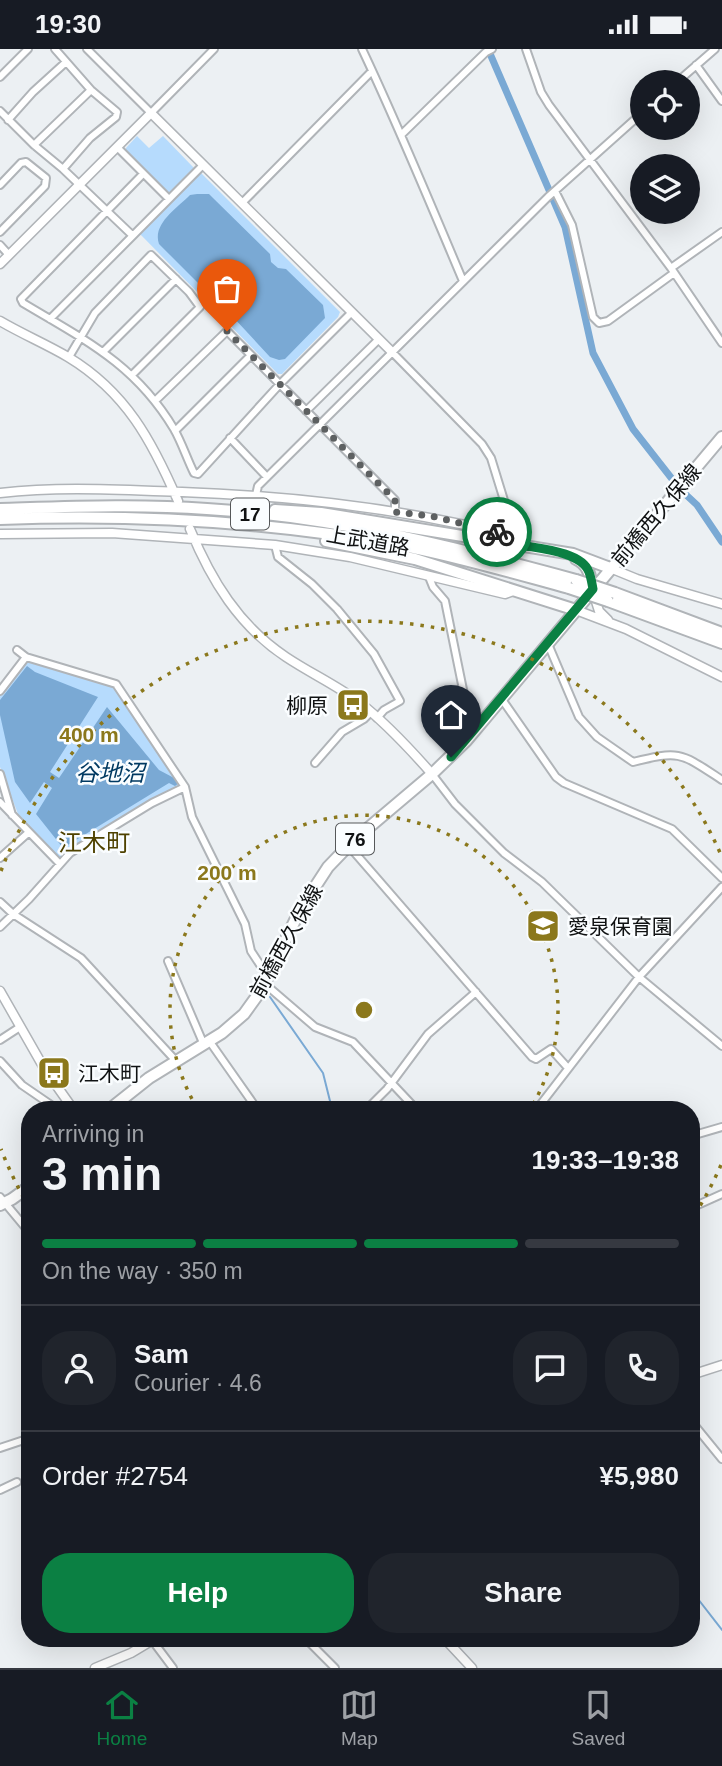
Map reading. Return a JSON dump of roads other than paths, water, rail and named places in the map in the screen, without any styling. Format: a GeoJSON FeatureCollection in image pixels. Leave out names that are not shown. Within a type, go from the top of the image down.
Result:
{"type":"FeatureCollection","features":[{"type":"Feature","properties":{"kind":"main road","name":"前橋西久保線"},"geometry":{"type":"LineString","coordinates":[[120,1101],[149,1078],[207,1043],[244,1014],[267,980],[307,898],[328,867],[348,845],[432,774],[475,731],[722,437]]}},
{"type":"Feature","properties":{"kind":"main road","name":"上武道路"},"geometry":{"type":"LineString","coordinates":[[0,509],[80,506],[209,509],[411,537],[572,584],[722,633]]}},
{"type":"Feature","properties":{"kind":"main road"},"geometry":{"type":"LineString","coordinates":[[209,509],[255,508],[321,513],[573,554],[610,568]]}},
{"type":"Feature","properties":{"kind":"main road","name":"上武道路"},"geometry":{"type":"LineString","coordinates":[[0,519],[145,517],[319,533],[404,546],[572,584]]}},
{"type":"Feature","properties":{"kind":"main road"},"geometry":{"type":"LineString","coordinates":[[221,522],[415,559],[576,610]]}},
{"type":"Feature","properties":{"kind":"main road"},"geometry":{"type":"LineString","coordinates":[[557,551],[584,564],[593,589]]}},
{"type":"Feature","properties":{"kind":"main road","name":"上武道路"},"geometry":{"type":"LineString","coordinates":[[612,597],[722,643]]}},
{"type":"Feature","properties":{"kind":"main road"},"geometry":{"type":"LineString","coordinates":[[2,1202],[21,1191]]}},
{"type":"Feature","properties":{"kind":"street"},"geometry":{"type":"LineString","coordinates":[[0,77],[28,49]]}},
{"type":"Feature","properties":{"kind":"street"},"geometry":{"type":"LineString","coordinates":[[55,49],[91,90],[117,112],[116,117],[90,138],[63,169]]}},
{"type":"Feature","properties":{"kind":"street"},"geometry":{"type":"LineString","coordinates":[[87,49],[482,444],[491,458],[511,523],[507,534]]}},
{"type":"Feature","properties":{"kind":"street"},"geometry":{"type":"LineString","coordinates":[[0,264],[214,49]]}},
{"type":"Feature","properties":{"kind":"street"},"geometry":{"type":"LineString","coordinates":[[362,49],[463,281]]}},
{"type":"Feature","properties":{"kind":"street"},"geometry":{"type":"LineString","coordinates":[[526,49],[541,92],[673,270],[722,343]]}},
{"type":"Feature","properties":{"kind":"street"},"geometry":{"type":"LineString","coordinates":[[690,70],[715,49]]}},
{"type":"Feature","properties":{"kind":"street"},"geometry":{"type":"LineString","coordinates":[[401,135],[488,50]]}},
{"type":"Feature","properties":{"kind":"street"},"geometry":{"type":"LineString","coordinates":[[8,120],[33,92],[66,62]]}},
{"type":"Feature","properties":{"kind":"street"},"geometry":{"type":"LineString","coordinates":[[696,65],[722,101]]}},
{"type":"Feature","properties":{"kind":"street"},"geometry":{"type":"LineString","coordinates":[[242,203],[372,71]]}},
{"type":"Feature","properties":{"kind":"street"},"geometry":{"type":"LineString","coordinates":[[34,145],[91,90]]}},
{"type":"Feature","properties":{"kind":"street"},"geometry":{"type":"LineString","coordinates":[[0,111],[132,235]]}},
{"type":"Feature","properties":{"kind":"street"},"geometry":{"type":"LineString","coordinates":[[256,495],[258,486],[391,352],[555,191],[630,124]]}},
{"type":"Feature","properties":{"kind":"street"},"geometry":{"type":"LineString","coordinates":[[117,147],[169,199]]}},
{"type":"Feature","properties":{"kind":"street"},"geometry":{"type":"LineString","coordinates":[[0,185],[21,163],[26,162],[46,179],[45,186],[0,232]]}},
{"type":"Feature","properties":{"kind":"street"},"geometry":{"type":"LineString","coordinates":[[50,319],[203,165]]}},
{"type":"Feature","properties":{"kind":"street"},"geometry":{"type":"LineString","coordinates":[[143,174],[21,299],[23,303],[104,351],[132,375],[155,401],[175,431],[196,474],[351,313]]}},
{"type":"Feature","properties":{"kind":"street"},"geometry":{"type":"LineString","coordinates":[[555,191],[572,225],[593,317],[598,323],[608,321],[722,232]]}},
{"type":"Feature","properties":{"kind":"street"},"geometry":{"type":"LineString","coordinates":[[0,246],[9,255]]}},
{"type":"Feature","properties":{"kind":"street"},"geometry":{"type":"LineString","coordinates":[[69,357],[104,301],[151,255],[200,307],[132,375]]}},
{"type":"Feature","properties":{"kind":"street"},"geometry":{"type":"LineString","coordinates":[[104,351],[176,279]]}},
{"type":"Feature","properties":{"kind":"street"},"geometry":{"type":"LineString","coordinates":[[0,321],[69,357],[105,385],[140,423],[161,460],[178,501]]}},
{"type":"Feature","properties":{"kind":"street"},"geometry":{"type":"LineString","coordinates":[[155,401],[227,331],[395,500],[395,512]]}},
{"type":"Feature","properties":{"kind":"street"},"geometry":{"type":"LineString","coordinates":[[306,411],[378,340]]}},
{"type":"Feature","properties":{"kind":"street"},"geometry":{"type":"LineString","coordinates":[[175,431],[251,355]]}},
{"type":"Feature","properties":{"kind":"street"},"geometry":{"type":"LineString","coordinates":[[230,438],[267,477]]}},
{"type":"Feature","properties":{"kind":"street"},"geometry":{"type":"LineString","coordinates":[[0,493],[63,488],[256,495],[324,501],[431,516],[520,538],[526,546]]}},
{"type":"Feature","properties":{"kind":"street"},"geometry":{"type":"LineString","coordinates":[[190,529],[219,588],[254,631],[285,656],[337,687],[374,715],[432,774],[449,798],[504,853],[542,883],[639,977],[722,1046]]}},
{"type":"Feature","properties":{"kind":"street"},"geometry":{"type":"LineString","coordinates":[[0,534],[113,533],[275,545],[350,557],[505,594],[513,591]]}},
{"type":"Feature","properties":{"kind":"street"},"geometry":{"type":"LineString","coordinates":[[275,545],[278,557],[312,584],[337,609],[374,654],[400,701],[342,732],[315,763]]}},
{"type":"Feature","properties":{"kind":"street"},"geometry":{"type":"LineString","coordinates":[[610,568],[636,579],[722,604]]}},
{"type":"Feature","properties":{"kind":"street"},"geometry":{"type":"LineString","coordinates":[[429,577],[433,587],[445,601],[470,725],[475,731]]}},
{"type":"Feature","properties":{"kind":"street"},"geometry":{"type":"LineString","coordinates":[[593,589],[602,616],[722,677]]}},
{"type":"Feature","properties":{"kind":"street"},"geometry":{"type":"LineString","coordinates":[[576,610],[626,629]]}},
{"type":"Feature","properties":{"kind":"street"},"geometry":{"type":"LineString","coordinates":[[548,642],[579,717],[611,748],[633,762],[676,754],[691,759],[722,780]]}},
{"type":"Feature","properties":{"kind":"street"},"geometry":{"type":"LineString","coordinates":[[18,650],[26,657],[116,684],[185,787],[192,817],[245,924],[251,951],[267,980],[315,1027],[353,1042],[408,1101]]}},
{"type":"Feature","properties":{"kind":"street"},"geometry":{"type":"LineString","coordinates":[[0,691],[26,657]]}},
{"type":"Feature","properties":{"kind":"street"},"geometry":{"type":"LineString","coordinates":[[502,698],[556,777],[564,783],[672,829],[722,878]]}},
{"type":"Feature","properties":{"kind":"street"},"geometry":{"type":"LineString","coordinates":[[0,773],[12,817]]}},
{"type":"Feature","properties":{"kind":"street"},"geometry":{"type":"LineString","coordinates":[[0,927],[71,853],[152,803],[185,787]]}},
{"type":"Feature","properties":{"kind":"street"},"geometry":{"type":"LineString","coordinates":[[0,802],[60,864]]}},
{"type":"Feature","properties":{"kind":"street"},"geometry":{"type":"LineString","coordinates":[[0,857],[28,833]]}},
{"type":"Feature","properties":{"kind":"street"},"geometry":{"type":"LineString","coordinates":[[348,845],[531,1057],[536,1059],[551,1049],[568,1068]]}},
{"type":"Feature","properties":{"kind":"street"},"geometry":{"type":"LineString","coordinates":[[543,1101],[639,977],[722,887]]}},
{"type":"Feature","properties":{"kind":"street"},"geometry":{"type":"LineString","coordinates":[[0,902],[13,914],[81,958],[176,1061]]}},
{"type":"Feature","properties":{"kind":"street"},"geometry":{"type":"LineString","coordinates":[[168,961],[207,1043],[251,1101]]}},
{"type":"Feature","properties":{"kind":"street"},"geometry":{"type":"LineString","coordinates":[[0,991],[67,1101]]}},
{"type":"Feature","properties":{"kind":"street"},"geometry":{"type":"LineString","coordinates":[[375,1101],[432,1030],[476,992]]}},
{"type":"Feature","properties":{"kind":"street"},"geometry":{"type":"LineString","coordinates":[[0,1041],[20,1027]]}},
{"type":"Feature","properties":{"kind":"street"},"geometry":{"type":"LineString","coordinates":[[0,1061],[22,1084],[47,1101]]}},
{"type":"Feature","properties":{"kind":"street"},"geometry":{"type":"LineString","coordinates":[[700,1133],[722,1127]]}},
{"type":"Feature","properties":{"kind":"street"},"geometry":{"type":"LineString","coordinates":[[700,1204],[722,1193]]}},
{"type":"Feature","properties":{"kind":"street"},"geometry":{"type":"LineString","coordinates":[[2,1202],[21,1223]]}},
{"type":"Feature","properties":{"kind":"street"},"geometry":{"type":"LineString","coordinates":[[700,1372],[722,1366]]}},
{"type":"Feature","properties":{"kind":"street"},"geometry":{"type":"LineString","coordinates":[[700,1432],[722,1459]]}},
{"type":"Feature","properties":{"kind":"street"},"geometry":{"type":"LineString","coordinates":[[0,1448],[21,1441]]}},
{"type":"Feature","properties":{"kind":"street"},"geometry":{"type":"LineString","coordinates":[[0,1489],[17,1482]]}},
{"type":"Feature","properties":{"kind":"street"},"geometry":{"type":"LineString","coordinates":[[95,1668],[141,1647]]}},
{"type":"Feature","properties":{"kind":"street"},"geometry":{"type":"LineString","coordinates":[[159,1647],[173,1668]]}},
{"type":"Feature","properties":{"kind":"street"},"geometry":{"type":"LineString","coordinates":[[314,1647],[335,1668]]}},
{"type":"Feature","properties":{"kind":"street"},"geometry":{"type":"LineString","coordinates":[[452,1647],[472,1668]]}},
{"type":"Feature","properties":{"kind":"water"},"geometry":{"type":"Polygon","coordinates":[[[209,194],[270,254],[271,262],[278,268],[286,269],[323,305],[325,318],[285,359],[270,357],[233,317],[234,311],[227,305],[220,305],[159,244],[162,223],[190,195],[209,194]]]}},
{"type":"Feature","properties":{"kind":"water","name":"谷地沼"},"geometry":{"type":"Polygon","coordinates":[[[27,666],[35,672],[98,697],[50,772],[59,778],[107,707],[159,770],[179,783],[175,786],[169,783],[63,848],[36,814],[52,788],[44,782],[30,803],[15,782],[0,715],[0,700],[27,666]]]}},
{"type":"Feature","properties":{"kind":"waterway"},"geometry":{"type":"LineString","coordinates":[[488,49],[565,227],[593,353],[633,429],[676,484]]}},
{"type":"Feature","properties":{"kind":"waterway"},"geometry":{"type":"LineString","coordinates":[[683,492],[697,505],[722,542]]}},
{"type":"Feature","properties":{"kind":"waterway"},"geometry":{"type":"LineString","coordinates":[[270,997],[323,1073],[330,1101]]}},
{"type":"Feature","properties":{"kind":"waterway"},"geometry":{"type":"LineString","coordinates":[[700,1602],[722,1630]]}},
{"type":"Feature","properties":{"kind":"place","name":"柳原"},"geometry":{"type":"Point","coordinates":[353,705]}},
{"type":"Feature","properties":{"kind":"place","name":"愛泉保育園"},"geometry":{"type":"Point","coordinates":[543,926]}},
{"type":"Feature","properties":{"kind":"place","name":"江木町"},"geometry":{"type":"Point","coordinates":[54,1073]}},
{"type":"Feature","properties":{"kind":"district","name":"江木町"},"geometry":{"type":"Point","coordinates":[94,842]}}]}
